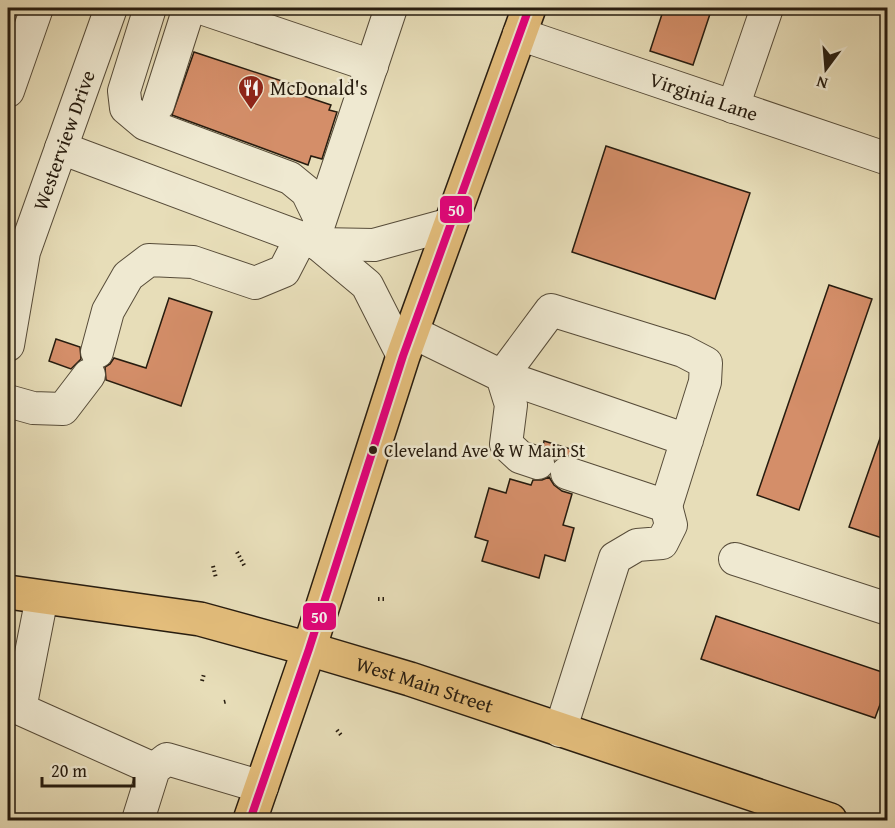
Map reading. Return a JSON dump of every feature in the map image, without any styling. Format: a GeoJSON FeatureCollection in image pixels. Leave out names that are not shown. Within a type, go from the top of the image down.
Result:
{"type":"FeatureCollection","features":[{"type":"Feature","properties":{"kind":"main road"},"geometry":{"type":"LineString","coordinates":[[250,820],[309,649],[408,344],[524,21]]}},
{"type":"Feature","properties":{"kind":"main road","name":"West Main Street"},"geometry":{"type":"LineString","coordinates":[[8,592],[200,619],[309,649],[410,679],[830,820]]}},
{"type":"Feature","properties":{"kind":"street"},"geometry":{"type":"LineString","coordinates":[[8,91],[37,8]]}},
{"type":"Feature","properties":{"kind":"street","name":"Westerview Drive"},"geometry":{"type":"LineString","coordinates":[[8,345],[24,252],[111,8]]}},
{"type":"Feature","properties":{"kind":"street"},"geometry":{"type":"LineString","coordinates":[[150,8],[124,91],[126,108],[145,124],[291,178],[307,192],[313,236],[367,285],[408,344],[687,440]]}},
{"type":"Feature","properties":{"kind":"street"},"geometry":{"type":"LineString","coordinates":[[158,105],[189,8]]}},
{"type":"Feature","properties":{"kind":"street"},"geometry":{"type":"LineString","coordinates":[[201,8],[372,66]]}},
{"type":"Feature","properties":{"kind":"street"},"geometry":{"type":"LineString","coordinates":[[8,401],[33,408],[63,409],[93,363],[108,311],[128,276],[149,260],[193,262],[255,283],[284,271],[313,236],[391,8]]}},
{"type":"Feature","properties":{"kind":"street"},"geometry":{"type":"LineString","coordinates":[[733,107],[767,8]]}},
{"type":"Feature","properties":{"kind":"street","name":"Virginia Lane"},"geometry":{"type":"LineString","coordinates":[[524,21],[733,107],[888,159]]}},
{"type":"Feature","properties":{"kind":"street"},"geometry":{"type":"LineString","coordinates":[[61,148],[313,236],[374,245],[451,224]]}},
{"type":"Feature","properties":{"kind":"street"},"geometry":{"type":"LineString","coordinates":[[502,376],[551,310],[683,351],[706,363],[705,382],[666,506],[672,525],[662,543],[637,545],[615,558],[560,731]]}},
{"type":"Feature","properties":{"kind":"street"},"geometry":{"type":"LineString","coordinates":[[502,376],[511,405],[506,444],[520,457],[538,463]]}},
{"type":"Feature","properties":{"kind":"street"},"geometry":{"type":"LineString","coordinates":[[567,473],[666,506]]}},
{"type":"Feature","properties":{"kind":"street"},"geometry":{"type":"LineString","coordinates":[[735,559],[888,609]]}},
{"type":"Feature","properties":{"kind":"street"},"geometry":{"type":"LineString","coordinates":[[42,597],[14,711],[154,769]]}},
{"type":"Feature","properties":{"kind":"street"},"geometry":{"type":"LineString","coordinates":[[138,820],[154,769],[167,759],[262,787]]}},
{"type":"Feature","properties":{"kind":"path"},"geometry":{"type":"LineString","coordinates":[[237,552],[245,567]]}},
{"type":"Feature","properties":{"kind":"path"},"geometry":{"type":"LineString","coordinates":[[213,566],[216,578]]}},
{"type":"Feature","properties":{"kind":"path"},"geometry":{"type":"LineString","coordinates":[[378,599],[386,599]]}},
{"type":"Feature","properties":{"kind":"path"},"geometry":{"type":"LineString","coordinates":[[202,681],[204,674]]}},
{"type":"Feature","properties":{"kind":"path"},"geometry":{"type":"LineString","coordinates":[[337,730],[341,735]]}},
{"type":"Feature","properties":{"kind":"building"},"geometry":{"type":"Polygon","coordinates":[[[664,8],[712,8],[693,65],[650,51],[664,8]]]}},
{"type":"Feature","properties":{"kind":"building","name":"McDonald's"},"geometry":{"type":"Polygon","coordinates":[[[194,52],[306,89],[304,96],[331,105],[329,110],[337,112],[322,159],[311,156],[308,165],[172,115],[194,52]]]}},
{"type":"Feature","properties":{"kind":"building"},"geometry":{"type":"Polygon","coordinates":[[[606,146],[750,193],[715,299],[572,252],[606,146]]]}},
{"type":"Feature","properties":{"kind":"building"},"geometry":{"type":"Polygon","coordinates":[[[829,285],[872,299],[799,510],[757,495],[829,285]]]}},
{"type":"Feature","properties":{"kind":"building"},"geometry":{"type":"Polygon","coordinates":[[[169,298],[212,312],[181,406],[106,380],[105,367],[114,358],[146,368],[169,298]]]}},
{"type":"Feature","properties":{"kind":"building"},"geometry":{"type":"Polygon","coordinates":[[[56,339],[80,347],[81,359],[71,369],[49,361],[56,339]]]}},
{"type":"Feature","properties":{"kind":"building"},"geometry":{"type":"Polygon","coordinates":[[[884,427],[888,428],[888,540],[849,527],[884,427]]]}},
{"type":"Feature","properties":{"kind":"building"},"geometry":{"type":"Polygon","coordinates":[[[544,441],[574,450],[572,456],[556,459],[551,451],[543,446],[544,441]]]}},
{"type":"Feature","properties":{"kind":"building"},"geometry":{"type":"Polygon","coordinates":[[[549,477],[562,491],[572,494],[563,525],[574,528],[565,561],[545,555],[539,578],[482,561],[488,541],[475,537],[489,488],[506,493],[510,479],[531,485],[533,480],[549,477]]]}},
{"type":"Feature","properties":{"kind":"building"},"geometry":{"type":"Polygon","coordinates":[[[716,616],[888,674],[888,683],[875,718],[701,659],[716,616]]]}},
{"type":"Feature","properties":{"kind":"transit line","name":"50"},"geometry":{"type":"LineString","coordinates":[[250,820],[309,649],[403,356],[529,8]]}},
{"type":"Feature","properties":{"kind":"place","name":"McDonald's"},"geometry":{"type":"Point","coordinates":[251,111]}},
{"type":"Feature","properties":{"kind":"place","name":"Cleveland Ave & W Main St"},"geometry":{"type":"Point","coordinates":[373,450]}}]}
